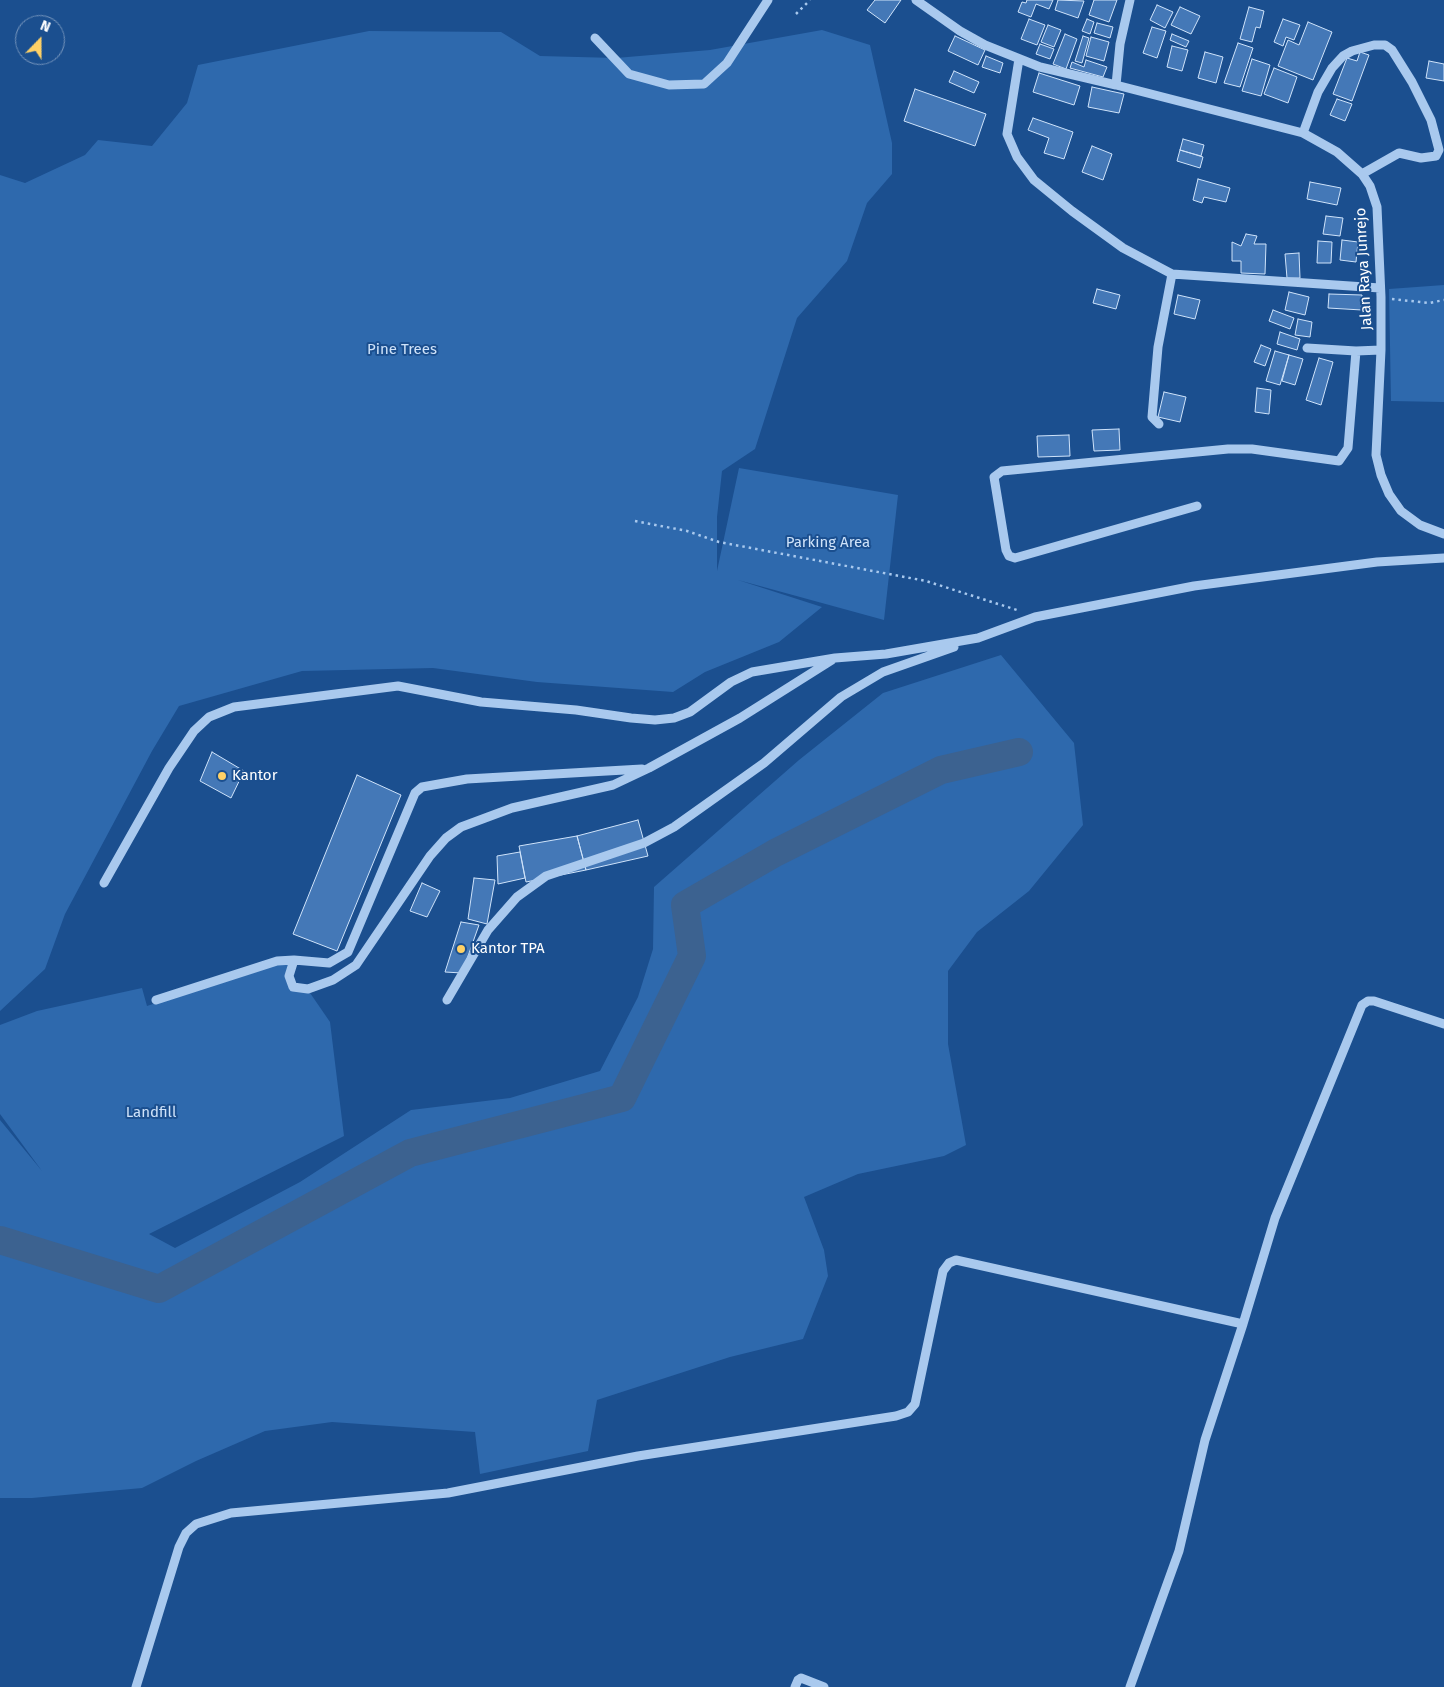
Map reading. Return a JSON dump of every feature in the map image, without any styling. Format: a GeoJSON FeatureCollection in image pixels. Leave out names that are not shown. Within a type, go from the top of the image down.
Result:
{"type":"FeatureCollection","features":[{"type":"Feature","properties":{"kind":"street"},"geometry":{"type":"LineString","coordinates":[[595,38],[628,74],[669,85],[704,84],[727,63],[768,0]]}},
{"type":"Feature","properties":{"kind":"street","name":"Jalan Raya Junrejo"},"geometry":{"type":"LineString","coordinates":[[916,0],[960,31],[985,45],[1019,59],[1064,74],[1116,85],[1303,133],[1337,152],[1362,174],[1370,186],[1377,208],[1381,350],[1376,454],[1381,475],[1389,494],[1401,510],[1420,525],[1444,534]]}},
{"type":"Feature","properties":{"kind":"street"},"geometry":{"type":"LineString","coordinates":[[1116,85],[1120,44],[1130,0]]}},
{"type":"Feature","properties":{"kind":"street"},"geometry":{"type":"LineString","coordinates":[[1303,133],[1318,92],[1332,68],[1343,56],[1352,50],[1374,45],[1384,45],[1392,50],[1431,120],[1439,150],[1436,156],[1421,158],[1399,153],[1362,174]]}},
{"type":"Feature","properties":{"kind":"street"},"geometry":{"type":"LineString","coordinates":[[1019,59],[1007,134],[1017,157],[1034,180],[1072,211],[1123,248],[1172,274],[1380,293]]}},
{"type":"Feature","properties":{"kind":"street"},"geometry":{"type":"LineString","coordinates":[[1159,424],[1152,417],[1158,346],[1172,274]]}},
{"type":"Feature","properties":{"kind":"street"},"geometry":{"type":"LineString","coordinates":[[1307,348],[1356,351],[1381,350]]}},
{"type":"Feature","properties":{"kind":"street"},"geometry":{"type":"LineString","coordinates":[[1197,506],[1015,558],[1009,556],[1006,550],[994,477],[1002,470],[1228,449],[1252,449],[1339,461],[1348,448],[1356,351]]}},
{"type":"Feature","properties":{"kind":"street"},"geometry":{"type":"LineString","coordinates":[[446,1000],[488,930],[518,897],[546,876],[644,842],[674,827],[764,763],[842,697],[883,672],[1035,617],[1194,586],[1378,562],[1444,558]]}},
{"type":"Feature","properties":{"kind":"street"},"geometry":{"type":"LineString","coordinates":[[104,882],[169,768],[194,731],[208,717],[234,707],[398,686],[481,702],[655,720],[674,718],[690,712],[731,682],[752,672],[835,658],[886,654],[978,638]]}},
{"type":"Feature","properties":{"kind":"street"},"geometry":{"type":"LineString","coordinates":[[294,960],[289,976],[294,987],[308,989],[333,980],[356,965],[430,856],[446,838],[461,827],[512,808],[613,785],[649,768],[740,718],[835,658]]}},
{"type":"Feature","properties":{"kind":"street"},"geometry":{"type":"LineString","coordinates":[[156,1000],[277,961],[294,960],[329,963],[348,952],[415,793],[422,787],[436,782],[467,779],[649,768]]}},
{"type":"Feature","properties":{"kind":"street"},"geometry":{"type":"LineString","coordinates":[[1130,1687],[1179,1551],[1205,1440],[1275,1218],[1362,1005],[1368,1001],[1374,1001],[1444,1024]]}},
{"type":"Feature","properties":{"kind":"street"},"geometry":{"type":"LineString","coordinates":[[136,1687],[179,1547],[186,1533],[196,1524],[231,1513],[448,1493],[638,1456],[896,1416],[908,1412],[915,1404],[943,1271],[949,1263],[956,1260],[1243,1324]]}},
{"type":"Feature","properties":{"kind":"street"},"geometry":{"type":"LineString","coordinates":[[795,1687],[801,1678],[824,1687]]}},
{"type":"Feature","properties":{"kind":"path"},"geometry":{"type":"LineString","coordinates":[[796,14],[810,0]]}},
{"type":"Feature","properties":{"kind":"path"},"geometry":{"type":"LineString","coordinates":[[1380,293],[1429,303],[1444,300]]}},
{"type":"Feature","properties":{"kind":"path"},"geometry":{"type":"LineString","coordinates":[[634,521],[687,531],[719,542],[926,581],[964,594],[990,600],[1035,617]]}},
{"type":"Feature","properties":{"kind":"green space","name":"Pine Trees"},"geometry":{"type":"Polygon","coordinates":[[[822,30],[870,45],[892,143],[892,174],[867,203],[847,261],[797,318],[755,449],[722,471],[717,517],[717,571],[739,468],[898,495],[884,620],[738,580],[822,607],[779,642],[705,672],[673,692],[537,682],[433,668],[302,671],[179,706],[152,751],[65,914],[45,969],[0,1011],[0,175],[25,183],[85,155],[98,140],[152,146],[187,103],[198,65],[369,31],[501,32],[540,56],[616,58],[710,50],[822,30]]]}},
{"type":"Feature","properties":{"kind":"green space"},"geometry":{"type":"Polygon","coordinates":[[[1444,285],[1444,402],[1391,401],[1389,289],[1444,285]]]}},
{"type":"Feature","properties":{"kind":"green space","name":"Landfill"},"geometry":{"type":"Polygon","coordinates":[[[1001,655],[1074,743],[1083,825],[1029,891],[977,932],[948,971],[948,1044],[966,1145],[944,1156],[858,1174],[804,1197],[824,1250],[828,1276],[803,1339],[730,1357],[597,1400],[588,1451],[480,1474],[475,1432],[332,1422],[265,1431],[196,1461],[142,1488],[32,1498],[0,1498],[0,1120],[42,1171],[0,1114],[0,1025],[37,1011],[142,988],[147,1006],[277,962],[293,961],[292,988],[308,990],[330,1022],[344,1136],[149,1234],[175,1248],[300,1182],[411,1110],[510,1098],[600,1071],[638,997],[653,949],[654,887],[799,760],[883,693],[1001,655]]]}},
{"type":"Feature","properties":{"kind":"building"},"geometry":{"type":"Polygon","coordinates":[[[875,0],[901,0],[885,23],[867,10],[875,0]]]}},
{"type":"Feature","properties":{"kind":"building"},"geometry":{"type":"Polygon","coordinates":[[[1027,0],[1053,0],[1049,9],[1036,4],[1031,17],[1018,12],[1022,2],[1026,3],[1027,0]]]}},
{"type":"Feature","properties":{"kind":"building"},"geometry":{"type":"Polygon","coordinates":[[[1058,0],[1084,1],[1078,18],[1055,10],[1058,0]]]}},
{"type":"Feature","properties":{"kind":"building"},"geometry":{"type":"Polygon","coordinates":[[[1094,0],[1117,0],[1109,22],[1089,15],[1094,0]]]}},
{"type":"Feature","properties":{"kind":"building"},"geometry":{"type":"Polygon","coordinates":[[[1157,5],[1173,12],[1165,28],[1150,20],[1157,5]]]}},
{"type":"Feature","properties":{"kind":"building"},"geometry":{"type":"Polygon","coordinates":[[[1180,7],[1200,16],[1191,34],[1171,25],[1180,7]]]}},
{"type":"Feature","properties":{"kind":"building"},"geometry":{"type":"Polygon","coordinates":[[[1249,7],[1264,11],[1260,28],[1256,27],[1252,42],[1240,39],[1249,7]]]}},
{"type":"Feature","properties":{"kind":"building"},"geometry":{"type":"Polygon","coordinates":[[[1029,19],[1045,25],[1037,45],[1021,39],[1029,19]]]}},
{"type":"Feature","properties":{"kind":"building"},"geometry":{"type":"Polygon","coordinates":[[[1087,19],[1094,22],[1090,34],[1082,31],[1087,19]]]}},
{"type":"Feature","properties":{"kind":"building"},"geometry":{"type":"Polygon","coordinates":[[[1283,19],[1300,25],[1294,40],[1286,37],[1283,46],[1274,42],[1283,19]]]}},
{"type":"Feature","properties":{"kind":"building"},"geometry":{"type":"Polygon","coordinates":[[[1308,22],[1332,32],[1313,80],[1278,66],[1288,40],[1299,45],[1308,22]]]}},
{"type":"Feature","properties":{"kind":"building"},"geometry":{"type":"Polygon","coordinates":[[[1097,23],[1113,27],[1110,38],[1094,33],[1097,23]]]}},
{"type":"Feature","properties":{"kind":"building"},"geometry":{"type":"Polygon","coordinates":[[[1048,25],[1061,30],[1054,47],[1041,42],[1048,25]]]}},
{"type":"Feature","properties":{"kind":"building"},"geometry":{"type":"Polygon","coordinates":[[[1152,27],[1166,31],[1157,58],[1143,53],[1152,27]]]}},
{"type":"Feature","properties":{"kind":"building"},"geometry":{"type":"Polygon","coordinates":[[[1065,34],[1077,39],[1066,69],[1053,64],[1065,34]]]}},
{"type":"Feature","properties":{"kind":"building"},"geometry":{"type":"Polygon","coordinates":[[[1172,34],[1189,41],[1186,47],[1170,40],[1172,34]]]}},
{"type":"Feature","properties":{"kind":"building"},"geometry":{"type":"Polygon","coordinates":[[[955,36],[985,50],[978,65],[948,51],[955,36]]]}},
{"type":"Feature","properties":{"kind":"building"},"geometry":{"type":"Polygon","coordinates":[[[1083,36],[1089,38],[1082,63],[1075,61],[1083,36]]]}},
{"type":"Feature","properties":{"kind":"building"},"geometry":{"type":"Polygon","coordinates":[[[1091,37],[1109,42],[1104,61],[1086,56],[1091,37]]]}},
{"type":"Feature","properties":{"kind":"building"},"geometry":{"type":"Polygon","coordinates":[[[1238,43],[1253,48],[1240,87],[1224,83],[1238,43]]]}},
{"type":"Feature","properties":{"kind":"building"},"geometry":{"type":"Polygon","coordinates":[[[1040,44],[1054,49],[1050,59],[1036,54],[1040,44]]]}},
{"type":"Feature","properties":{"kind":"building"},"geometry":{"type":"Polygon","coordinates":[[[1172,46],[1188,50],[1182,71],[1167,67],[1172,46]]]}},
{"type":"Feature","properties":{"kind":"building"},"geometry":{"type":"Polygon","coordinates":[[[1205,52],[1223,57],[1216,83],[1198,78],[1205,52]]]}},
{"type":"Feature","properties":{"kind":"building"},"geometry":{"type":"Polygon","coordinates":[[[1360,52],[1369,55],[1352,101],[1333,94],[1347,58],[1357,61],[1360,52]]]}},
{"type":"Feature","properties":{"kind":"building"},"geometry":{"type":"Polygon","coordinates":[[[986,56],[1003,63],[1000,73],[982,67],[986,56]]]}},
{"type":"Feature","properties":{"kind":"building"},"geometry":{"type":"Polygon","coordinates":[[[1252,59],[1270,65],[1261,96],[1242,91],[1252,59]]]}},
{"type":"Feature","properties":{"kind":"building"},"geometry":{"type":"Polygon","coordinates":[[[1086,60],[1107,67],[1103,77],[1070,68],[1072,62],[1084,67],[1086,60]]]}},
{"type":"Feature","properties":{"kind":"building"},"geometry":{"type":"Polygon","coordinates":[[[1429,61],[1444,64],[1444,81],[1426,78],[1429,61]]]}},
{"type":"Feature","properties":{"kind":"building"},"geometry":{"type":"Polygon","coordinates":[[[1274,68],[1297,77],[1288,103],[1264,94],[1274,68]]]}},
{"type":"Feature","properties":{"kind":"building"},"geometry":{"type":"Polygon","coordinates":[[[954,71],[979,82],[974,93],[949,82],[954,71]]]}},
{"type":"Feature","properties":{"kind":"building"},"geometry":{"type":"Polygon","coordinates":[[[1039,73],[1080,86],[1074,105],[1033,92],[1039,73]]]}},
{"type":"Feature","properties":{"kind":"building"},"geometry":{"type":"Polygon","coordinates":[[[1092,87],[1124,94],[1119,113],[1088,107],[1092,87]]]}},
{"type":"Feature","properties":{"kind":"building"},"geometry":{"type":"Polygon","coordinates":[[[915,89],[986,114],[975,146],[904,121],[915,89]]]}},
{"type":"Feature","properties":{"kind":"building"},"geometry":{"type":"Polygon","coordinates":[[[1337,99],[1352,104],[1345,121],[1330,115],[1337,99]]]}},
{"type":"Feature","properties":{"kind":"building"},"geometry":{"type":"Polygon","coordinates":[[[1033,118],[1073,132],[1064,159],[1044,153],[1049,138],[1028,130],[1033,118]]]}},
{"type":"Feature","properties":{"kind":"building"},"geometry":{"type":"Polygon","coordinates":[[[1183,139],[1204,145],[1201,156],[1180,150],[1183,139]]]}},
{"type":"Feature","properties":{"kind":"building"},"geometry":{"type":"Polygon","coordinates":[[[1092,146],[1112,154],[1103,180],[1082,172],[1092,146]]]}},
{"type":"Feature","properties":{"kind":"building"},"geometry":{"type":"Polygon","coordinates":[[[1180,150],[1203,157],[1200,168],[1177,161],[1180,150]]]}},
{"type":"Feature","properties":{"kind":"building"},"geometry":{"type":"Polygon","coordinates":[[[1198,179],[1230,188],[1226,202],[1204,197],[1202,203],[1193,200],[1198,179]]]}},
{"type":"Feature","properties":{"kind":"building"},"geometry":{"type":"Polygon","coordinates":[[[1310,182],[1341,188],[1337,205],[1307,199],[1310,182]]]}},
{"type":"Feature","properties":{"kind":"building"},"geometry":{"type":"Polygon","coordinates":[[[1326,216],[1343,218],[1340,236],[1323,234],[1326,216]]]}},
{"type":"Feature","properties":{"kind":"building"},"geometry":{"type":"Polygon","coordinates":[[[1246,234],[1257,236],[1254,244],[1266,244],[1265,274],[1241,273],[1241,261],[1232,261],[1232,242],[1241,246],[1246,234]]]}},
{"type":"Feature","properties":{"kind":"building"},"geometry":{"type":"Polygon","coordinates":[[[1342,240],[1358,242],[1356,262],[1340,260],[1342,240]]]}},
{"type":"Feature","properties":{"kind":"building"},"geometry":{"type":"Polygon","coordinates":[[[1318,241],[1332,242],[1331,263],[1317,263],[1318,241]]]}},
{"type":"Feature","properties":{"kind":"building"},"geometry":{"type":"Polygon","coordinates":[[[1299,253],[1300,278],[1287,278],[1285,254],[1299,253]]]}},
{"type":"Feature","properties":{"kind":"building"},"geometry":{"type":"Polygon","coordinates":[[[1097,289],[1120,295],[1116,309],[1093,303],[1097,289]]]}},
{"type":"Feature","properties":{"kind":"building"},"geometry":{"type":"Polygon","coordinates":[[[1289,292],[1309,297],[1305,315],[1285,310],[1289,292]]]}},
{"type":"Feature","properties":{"kind":"building"},"geometry":{"type":"Polygon","coordinates":[[[1329,294],[1362,295],[1362,310],[1328,308],[1329,294]]]}},
{"type":"Feature","properties":{"kind":"building"},"geometry":{"type":"Polygon","coordinates":[[[1178,295],[1200,300],[1195,319],[1174,314],[1178,295]]]}},
{"type":"Feature","properties":{"kind":"building"},"geometry":{"type":"Polygon","coordinates":[[[1273,310],[1294,318],[1290,329],[1269,321],[1273,310]]]}},
{"type":"Feature","properties":{"kind":"building"},"geometry":{"type":"Polygon","coordinates":[[[1298,319],[1312,322],[1310,337],[1295,335],[1298,319]]]}},
{"type":"Feature","properties":{"kind":"building"},"geometry":{"type":"Polygon","coordinates":[[[1280,332],[1300,339],[1297,350],[1277,344],[1280,332]]]}},
{"type":"Feature","properties":{"kind":"building"},"geometry":{"type":"Polygon","coordinates":[[[1261,345],[1271,349],[1265,366],[1254,362],[1261,345]]]}},
{"type":"Feature","properties":{"kind":"building"},"geometry":{"type":"Polygon","coordinates":[[[1275,351],[1289,355],[1280,385],[1266,381],[1275,351]]]}},
{"type":"Feature","properties":{"kind":"building"},"geometry":{"type":"Polygon","coordinates":[[[1289,355],[1303,359],[1295,385],[1282,381],[1289,355]]]}},
{"type":"Feature","properties":{"kind":"building"},"geometry":{"type":"Polygon","coordinates":[[[1319,358],[1333,362],[1321,405],[1306,400],[1319,358]]]}},
{"type":"Feature","properties":{"kind":"building"},"geometry":{"type":"Polygon","coordinates":[[[1257,388],[1271,390],[1269,414],[1255,412],[1257,388]]]}},
{"type":"Feature","properties":{"kind":"building"},"geometry":{"type":"Polygon","coordinates":[[[1164,392],[1186,397],[1180,422],[1158,417],[1164,392]]]}},
{"type":"Feature","properties":{"kind":"building"},"geometry":{"type":"Polygon","coordinates":[[[1119,429],[1120,450],[1094,451],[1092,430],[1119,429]]]}},
{"type":"Feature","properties":{"kind":"building"},"geometry":{"type":"Polygon","coordinates":[[[1069,435],[1070,456],[1038,457],[1037,436],[1069,435]]]}},
{"type":"Feature","properties":{"kind":"building","name":"Kantor"},"geometry":{"type":"Polygon","coordinates":[[[212,752],[244,771],[231,798],[200,781],[212,752]]]}},
{"type":"Feature","properties":{"kind":"building"},"geometry":{"type":"Polygon","coordinates":[[[357,775],[401,795],[337,951],[293,934],[357,775]]]}},
{"type":"Feature","properties":{"kind":"building"},"geometry":{"type":"Polygon","coordinates":[[[638,820],[648,856],[586,870],[577,836],[638,820]]]}},
{"type":"Feature","properties":{"kind":"building"},"geometry":{"type":"Polygon","coordinates":[[[577,836],[586,870],[526,882],[519,846],[577,836]]]}},
{"type":"Feature","properties":{"kind":"building"},"geometry":{"type":"Polygon","coordinates":[[[520,852],[525,878],[498,884],[497,856],[520,852]]]}},
{"type":"Feature","properties":{"kind":"building","name":"Kantor TPA"},"geometry":{"type":"Polygon","coordinates":[[[474,878],[495,880],[487,924],[468,919],[474,878]]]}},
{"type":"Feature","properties":{"kind":"building"},"geometry":{"type":"Polygon","coordinates":[[[422,883],[440,891],[427,917],[410,911],[422,883]]]}},
{"type":"Feature","properties":{"kind":"building","name":"Kantor TPA"},"geometry":{"type":"Polygon","coordinates":[[[461,922],[479,925],[462,973],[445,972],[461,922]]]}},
{"type":"Feature","properties":{"kind":"waterway"},"geometry":{"type":"LineString","coordinates":[[0,1240],[159,1289],[410,1153],[622,1098],[692,956],[685,905],[775,853],[941,770],[1019,752]]}},
{"type":"Feature","properties":{"kind":"place","name":"Kantor"},"geometry":{"type":"Point","coordinates":[222,776]}},
{"type":"Feature","properties":{"kind":"place","name":"Kantor TPA"},"geometry":{"type":"Point","coordinates":[461,949]}},
{"type":"Feature","properties":{"kind":"park label","name":"Parking Area"},"geometry":{"type":"Point","coordinates":[828,543]}}]}
